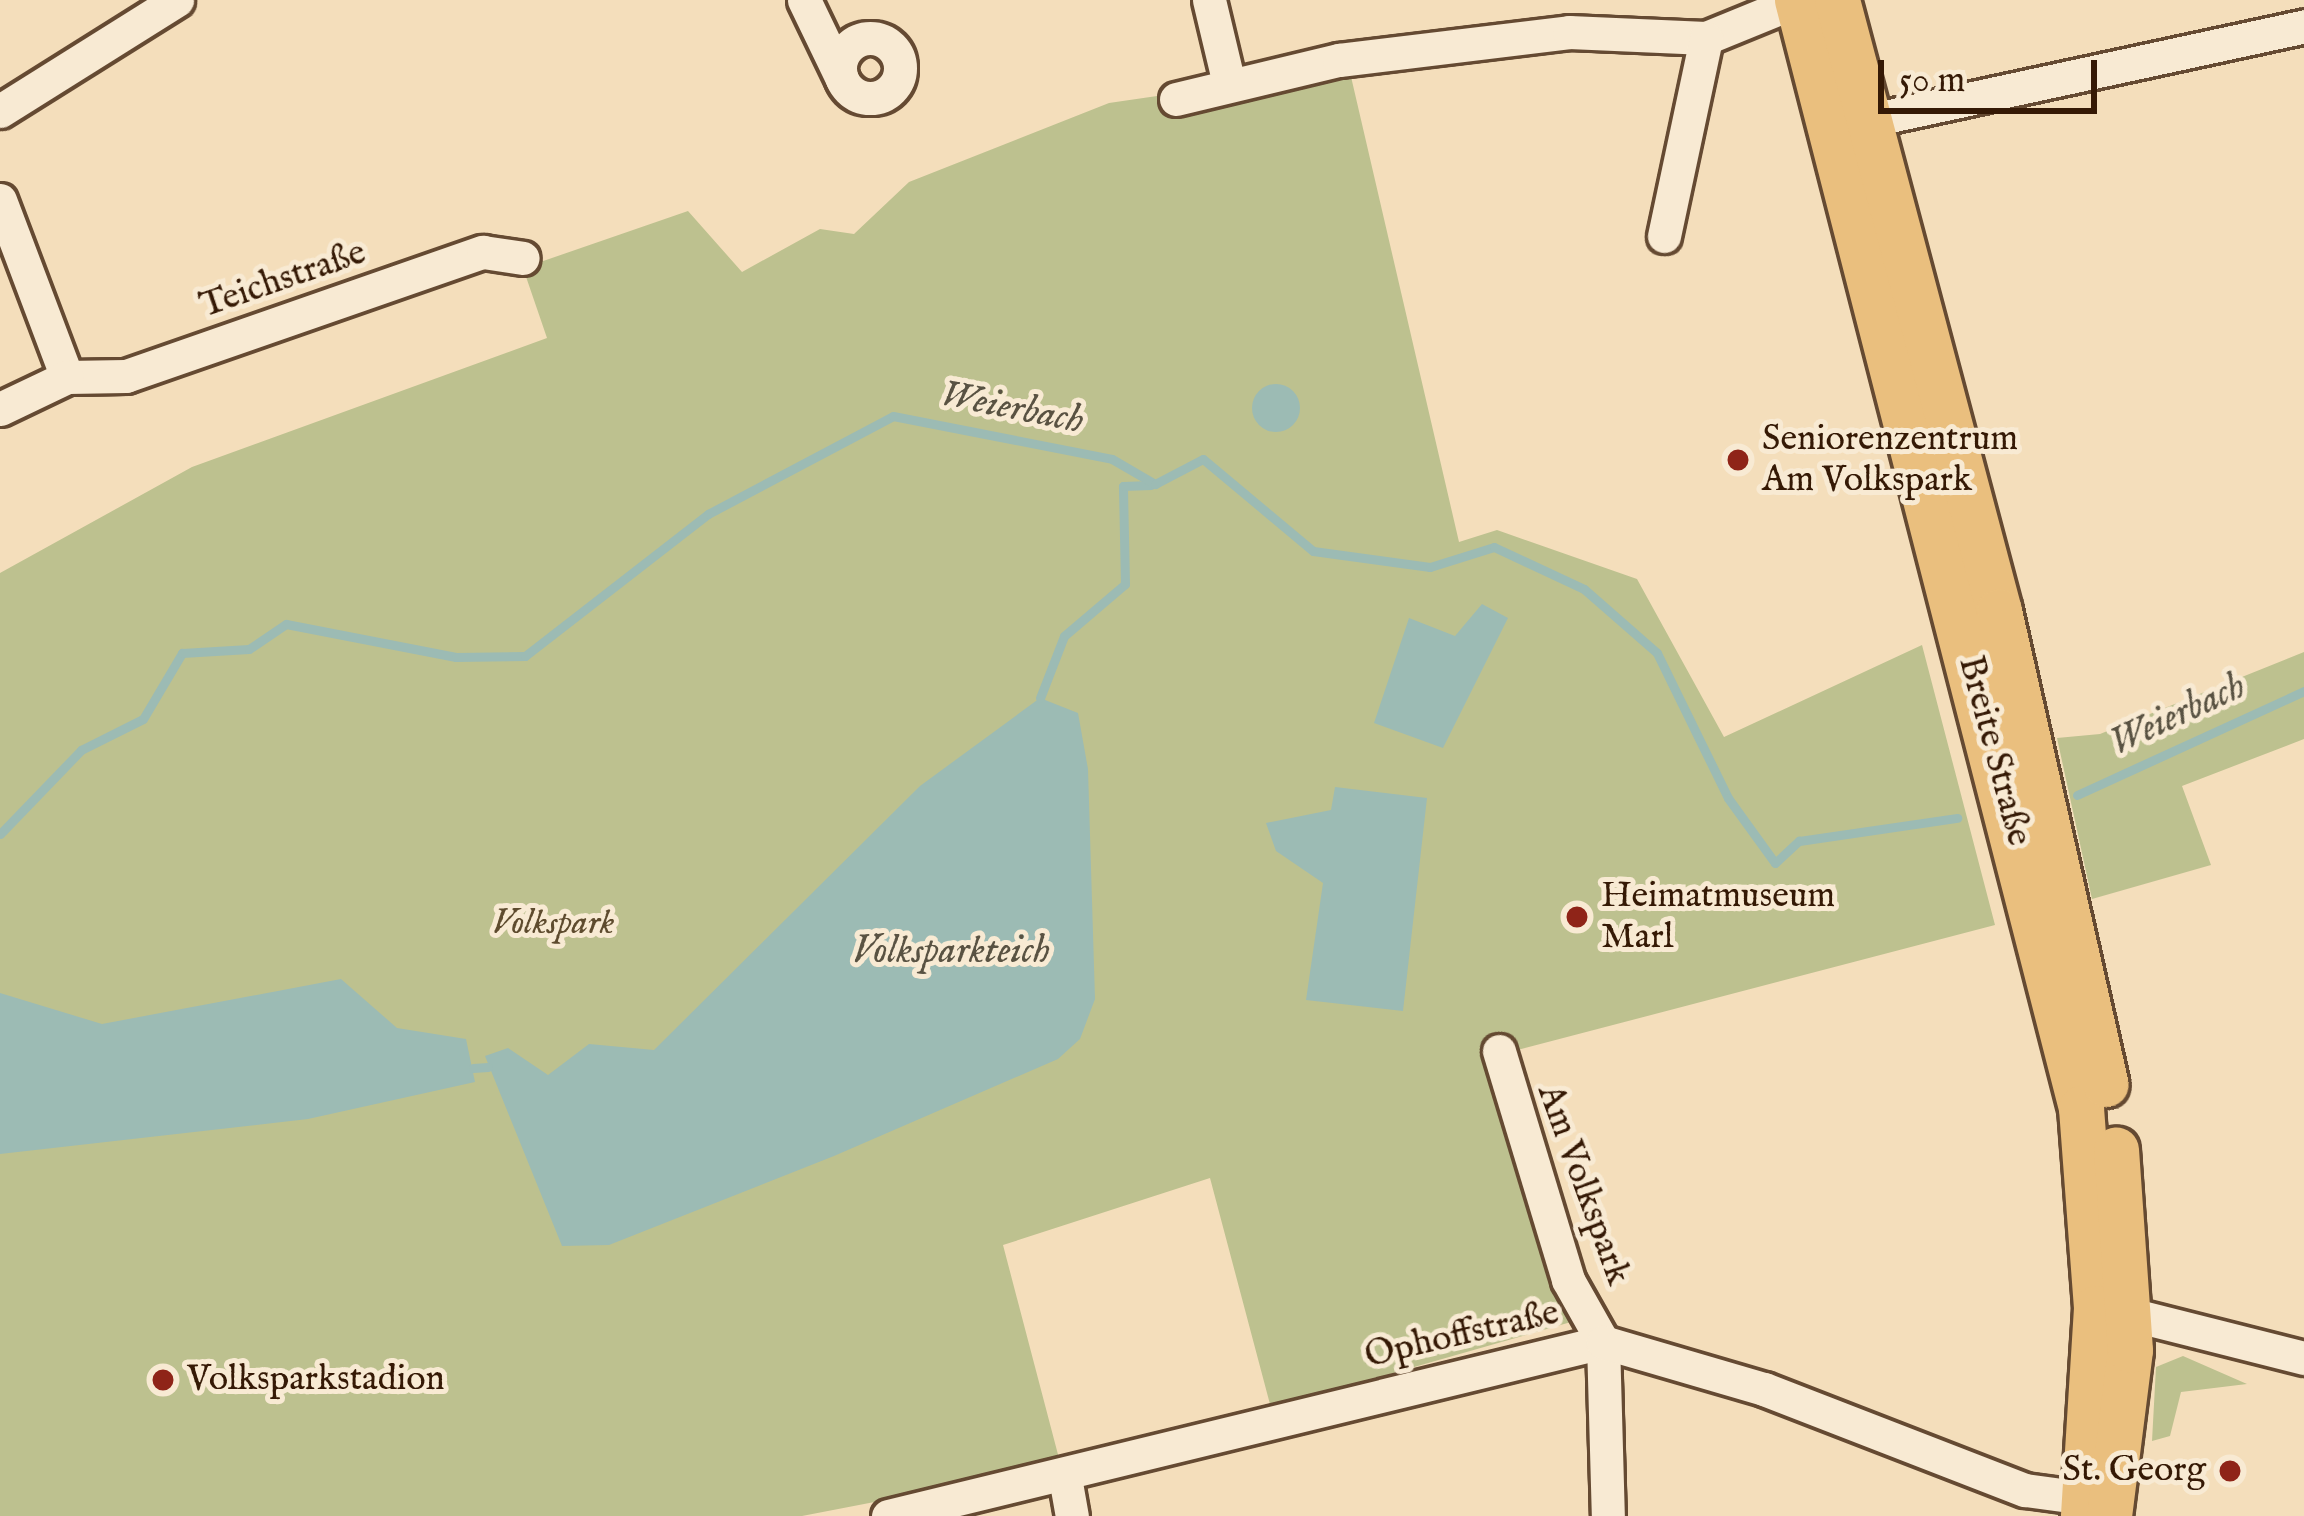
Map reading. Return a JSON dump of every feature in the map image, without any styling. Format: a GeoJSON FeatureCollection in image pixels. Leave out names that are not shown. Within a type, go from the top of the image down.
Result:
{"type":"FeatureCollection","features":[{"type":"Feature","properties":{"kind":"main road","name":"Breite Straße"},"geometry":{"type":"LineString","coordinates":[[1798,0],[1851,124]]}},
{"type":"Feature","properties":{"kind":"main road","name":"Breite Straße"},"geometry":{"type":"LineString","coordinates":[[1837,0],[1851,124],[2066,1037],[2113,1309],[2098,1508]]}},
{"type":"Feature","properties":{"kind":"street"},"geometry":{"type":"LineString","coordinates":[[0,111],[176,0]]}},
{"type":"Feature","properties":{"kind":"street"},"geometry":{"type":"LineString","coordinates":[[805,0],[842,79]]}},
{"type":"Feature","properties":{"kind":"street"},"geometry":{"type":"LineString","coordinates":[[1209,0],[1228,80]]}},
{"type":"Feature","properties":{"kind":"street"},"geometry":{"type":"LineString","coordinates":[[1176,99],[1228,80],[1569,32],[1706,38],[1798,0]]}},
{"type":"Feature","properties":{"kind":"street"},"geometry":{"type":"LineString","coordinates":[[1851,124],[2304,26]]}},
{"type":"Feature","properties":{"kind":"street"},"geometry":{"type":"LineString","coordinates":[[1664,236],[1706,38]]}},
{"type":"Feature","properties":{"kind":"street"},"geometry":{"type":"LineString","coordinates":[[0,200],[68,377]]}},
{"type":"Feature","properties":{"kind":"street","name":"Teichstraße"},"geometry":{"type":"LineString","coordinates":[[0,409],[68,377],[126,376],[483,252],[523,258]]}},
{"type":"Feature","properties":{"kind":"street","name":"Am Volkspark"},"geometry":{"type":"LineString","coordinates":[[1499,1052],[1568,1280],[1603,1342]]}},
{"type":"Feature","properties":{"kind":"street"},"geometry":{"type":"LineString","coordinates":[[2113,1309],[2304,1358]]}},
{"type":"Feature","properties":{"kind":"street"},"geometry":{"type":"LineString","coordinates":[[1603,1342],[1608,1516]]}},
{"type":"Feature","properties":{"kind":"street","name":"Ophoffstraße"},"geometry":{"type":"LineString","coordinates":[[888,1516],[1065,1478],[1603,1342],[1764,1389],[2025,1490],[2098,1508]]}},
{"type":"Feature","properties":{"kind":"street"},"geometry":{"type":"LineString","coordinates":[[1065,1478],[1072,1516]]}},
{"type":"Feature","properties":{"kind":"green space","name":"Volkspark"},"geometry":{"type":"Polygon","coordinates":[[[1349,68],[1459,542],[1497,530],[1637,579],[1724,737],[1922,645],[1995,925],[1506,1053],[1571,1322],[1271,1408],[1210,1178],[1003,1245],[1061,1466],[802,1516],[0,1516],[0,573],[192,467],[547,338],[523,268],[688,211],[742,272],[820,229],[854,234],[909,182],[1109,103],[1349,68]]]}},
{"type":"Feature","properties":{"kind":"green space"},"geometry":{"type":"Polygon","coordinates":[[[2304,652],[2304,739],[2182,786],[2211,865],[2092,899],[2057,738],[2100,734],[2304,652]]]}},
{"type":"Feature","properties":{"kind":"green space"},"geometry":{"type":"Polygon","coordinates":[[[2183,1356],[2247,1384],[2181,1392],[2170,1436],[2152,1441],[2156,1367],[2183,1356]]]}},
{"type":"Feature","properties":{"kind":"water"},"geometry":{"type":"Polygon","coordinates":[[[1276,384],[1293,391],[1300,408],[1293,425],[1276,432],[1259,425],[1252,408],[1259,391],[1276,384]]]}},
{"type":"Feature","properties":{"kind":"water"},"geometry":{"type":"Polygon","coordinates":[[[1482,604],[1508,618],[1443,748],[1374,723],[1409,618],[1455,636],[1482,604]]]}},
{"type":"Feature","properties":{"kind":"water","name":"Volksparkteich"},"geometry":{"type":"Polygon","coordinates":[[[1040,698],[1078,713],[1088,769],[1095,999],[1080,1039],[1058,1059],[834,1156],[609,1245],[562,1246],[485,1056],[508,1048],[548,1075],[589,1044],[654,1050],[920,786],[1040,698]]]}},
{"type":"Feature","properties":{"kind":"water"},"geometry":{"type":"Polygon","coordinates":[[[1335,787],[1427,798],[1403,1011],[1306,1000],[1323,883],[1276,851],[1266,823],[1331,810],[1335,787]]]}},
{"type":"Feature","properties":{"kind":"water"},"geometry":{"type":"Polygon","coordinates":[[[341,979],[397,1028],[466,1039],[475,1082],[308,1119],[0,1154],[0,993],[102,1024],[341,979]]]}},
{"type":"Feature","properties":{"kind":"waterway","name":"Weierbach"},"geometry":{"type":"LineString","coordinates":[[0,834],[81,750],[143,719],[182,653],[249,649],[286,624],[456,657],[525,656],[708,514],[893,416],[1112,459],[1155,484],[1203,459],[1313,551],[1430,567],[1494,547],[1584,589],[1657,653],[1728,798],[1775,863],[1799,841],[1957,818]]}},
{"type":"Feature","properties":{"kind":"waterway"},"geometry":{"type":"LineString","coordinates":[[1040,698],[1064,636],[1125,584],[1123,486],[1151,485]]}},
{"type":"Feature","properties":{"kind":"waterway","name":"Weierbach"},"geometry":{"type":"LineString","coordinates":[[2077,795],[2304,691]]}},
{"type":"Feature","properties":{"kind":"waterway"},"geometry":{"type":"LineString","coordinates":[[473,1068],[488,1067]]}},
{"type":"Feature","properties":{"kind":"place","name":"Seniorenzentrum Am Volkspark"},"geometry":{"type":"Point","coordinates":[1738,460]}},
{"type":"Feature","properties":{"kind":"place","name":"Heimatmuseum Marl"},"geometry":{"type":"Point","coordinates":[1577,917]}},
{"type":"Feature","properties":{"kind":"place","name":"Volksparkstadion"},"geometry":{"type":"Point","coordinates":[163,1380]}},
{"type":"Feature","properties":{"kind":"place","name":"St. Georg"},"geometry":{"type":"Point","coordinates":[2230,1471]}}]}
